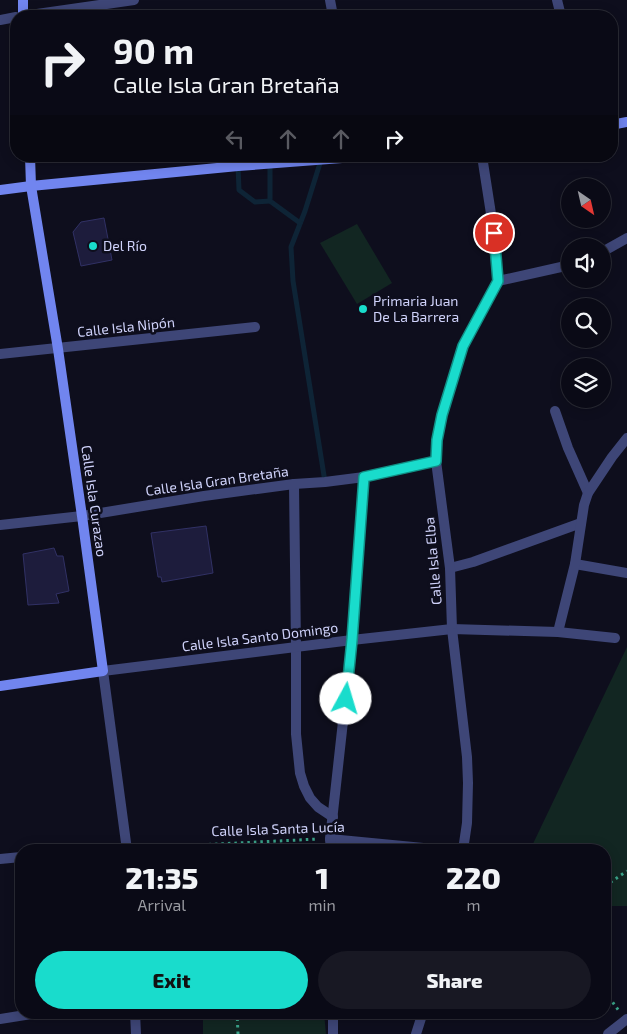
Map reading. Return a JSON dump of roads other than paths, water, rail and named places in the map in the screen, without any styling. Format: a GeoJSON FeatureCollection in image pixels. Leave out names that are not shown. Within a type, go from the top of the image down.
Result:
{"type":"FeatureCollection","features":[{"type":"Feature","properties":{"kind":"street"},"geometry":{"type":"LineString","coordinates":[[65,10],[134,0]]}},
{"type":"Feature","properties":{"kind":"street","name":"Calle Isla Curazao"},"geometry":{"type":"LineString","coordinates":[[30,162],[31,186],[58,349],[126,844]]}},
{"type":"Feature","properties":{"kind":"street"},"geometry":{"type":"LineString","coordinates":[[0,190],[290,162]]}},
{"type":"Feature","properties":{"kind":"street"},"geometry":{"type":"LineString","coordinates":[[483,162],[494,233],[498,281],[561,267]]}},
{"type":"Feature","properties":{"kind":"street"},"geometry":{"type":"LineString","coordinates":[[611,247],[627,238]]}},
{"type":"Feature","properties":{"kind":"street","name":"Calle Isla Elba"},"geometry":{"type":"LineString","coordinates":[[464,844],[467,823],[467,757],[452,629],[450,568],[436,461],[437,440],[442,415],[463,346],[498,281]]}},
{"type":"Feature","properties":{"kind":"street","name":"Calle Isla Nipón"},"geometry":{"type":"LineString","coordinates":[[0,354],[255,327]]}},
{"type":"Feature","properties":{"kind":"street"},"geometry":{"type":"LineString","coordinates":[[555,411],[568,448],[588,493]]}},
{"type":"Feature","properties":{"kind":"street"},"geometry":{"type":"LineString","coordinates":[[558,632],[575,564],[584,505],[588,493],[627,438]]}},
{"type":"Feature","properties":{"kind":"street","name":"Calle Isla Gran Bretaña"},"geometry":{"type":"LineString","coordinates":[[0,525],[82,516],[204,496],[294,484],[364,477],[436,461]]}},
{"type":"Feature","properties":{"kind":"street"},"geometry":{"type":"LineString","coordinates":[[330,844],[352,640],[364,477]]}},
{"type":"Feature","properties":{"kind":"street"},"geometry":{"type":"LineString","coordinates":[[294,484],[296,734],[300,773],[310,798],[318,807],[333,817]]}},
{"type":"Feature","properties":{"kind":"street"},"geometry":{"type":"LineString","coordinates":[[450,568],[473,562],[581,523]]}},
{"type":"Feature","properties":{"kind":"street"},"geometry":{"type":"LineString","coordinates":[[575,564],[627,573]]}},
{"type":"Feature","properties":{"kind":"street","name":"Calle Isla Santo Domingo"},"geometry":{"type":"LineString","coordinates":[[0,686],[103,671],[452,629],[558,632],[615,638]]}},
{"type":"Feature","properties":{"kind":"street","name":"Calle Isla Santa Lucía"},"geometry":{"type":"LineString","coordinates":[[330,839],[382,844]]}},
{"type":"Feature","properties":{"kind":"street"},"geometry":{"type":"LineString","coordinates":[[0,860],[15,859]]}},
{"type":"Feature","properties":{"kind":"street"},"geometry":{"type":"LineString","coordinates":[[0,1019],[15,1017]]}},
{"type":"Feature","properties":{"kind":"street"},"geometry":{"type":"LineString","coordinates":[[135,1019],[136,1034]]}},
{"type":"Feature","properties":{"kind":"street"},"geometry":{"type":"LineString","coordinates":[[333,1019],[333,1034]]}},
{"type":"Feature","properties":{"kind":"street"},"geometry":{"type":"LineString","coordinates":[[416,1034],[421,1019]]}},
{"type":"Feature","properties":{"kind":"street"},"geometry":{"type":"LineString","coordinates":[[608,1034],[626,1020]]}},
{"type":"Feature","properties":{"kind":"waterway"},"geometry":{"type":"LineString","coordinates":[[320,162],[291,247],[293,281],[325,482]]}},
{"type":"Feature","properties":{"kind":"waterway"},"geometry":{"type":"LineString","coordinates":[[270,164],[270,201],[300,223]]}},
{"type":"Feature","properties":{"kind":"waterway"},"geometry":{"type":"LineString","coordinates":[[238,166],[239,190],[255,202],[270,201]]}},
{"type":"Feature","properties":{"kind":"place","name":"Del Río"},"geometry":{"type":"Point","coordinates":[93,246]}},
{"type":"Feature","properties":{"kind":"place","name":"Primaria Juan De La Barrera"},"geometry":{"type":"Point","coordinates":[363,309]}}]}
